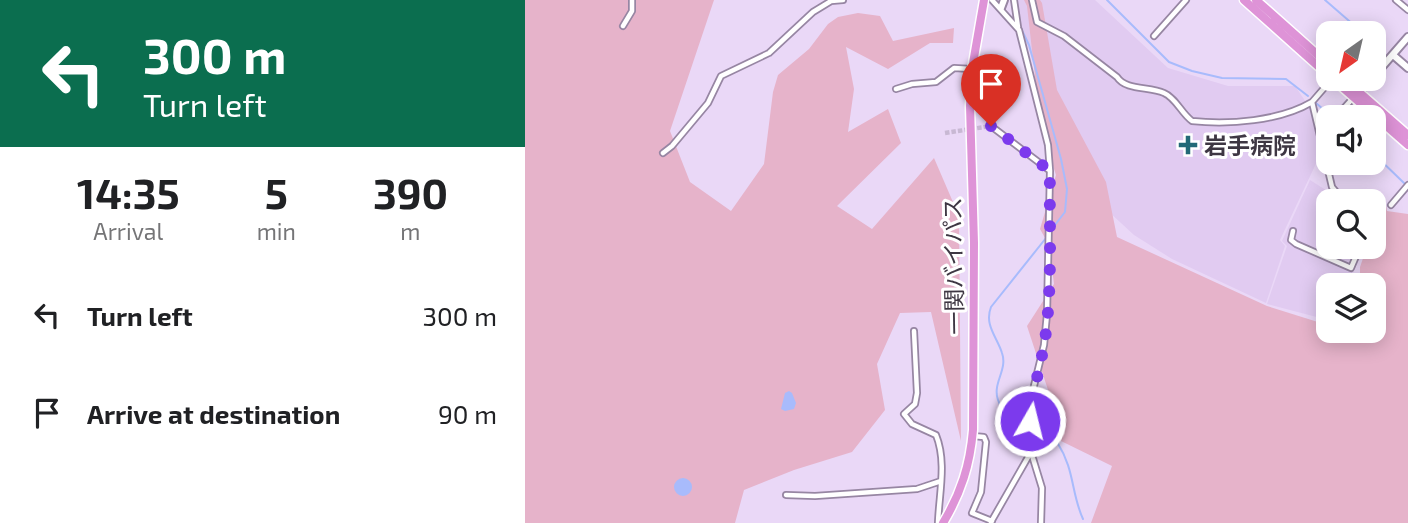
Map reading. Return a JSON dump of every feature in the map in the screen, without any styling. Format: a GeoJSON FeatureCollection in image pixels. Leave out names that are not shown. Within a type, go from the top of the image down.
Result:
{"type":"FeatureCollection","features":[{"type":"Feature","properties":{"kind":"highway"},"geometry":{"type":"LineString","coordinates":[[1244,0],[1316,64]]}},
{"type":"Feature","properties":{"kind":"highway"},"geometry":{"type":"LineString","coordinates":[[1256,0],[1316,53]]}},
{"type":"Feature","properties":{"kind":"highway","name":"一関バイパス"},"geometry":{"type":"LineString","coordinates":[[940,523],[954,505],[971,456],[974,243],[970,106],[972,69],[986,1]]}},
{"type":"Feature","properties":{"kind":"highway"},"geometry":{"type":"LineString","coordinates":[[1352,91],[1408,135]]}},
{"type":"Feature","properties":{"kind":"highway"},"geometry":{"type":"LineString","coordinates":[[1354,91],[1408,145]]}},
{"type":"Feature","properties":{"kind":"street"},"geometry":{"type":"LineString","coordinates":[[623,26],[632,11],[632,0]]}},
{"type":"Feature","properties":{"kind":"street"},"geometry":{"type":"LineString","coordinates":[[663,153],[708,103],[721,76],[769,53],[813,12],[831,1],[843,0]]}},
{"type":"Feature","properties":{"kind":"street"},"geometry":{"type":"LineString","coordinates":[[1001,8],[1003,0]]}},
{"type":"Feature","properties":{"kind":"street"},"geometry":{"type":"LineString","coordinates":[[1014,0],[1048,145],[1050,171],[1047,314],[1044,345],[1031,407],[1031,452],[1042,488],[1041,523]]}},
{"type":"Feature","properties":{"kind":"street"},"geometry":{"type":"LineString","coordinates":[[1032,0],[1037,22],[1064,36],[1127,85],[1164,92],[1192,121],[1228,123],[1299,110],[1312,102],[1322,91]]}},
{"type":"Feature","properties":{"kind":"street"},"geometry":{"type":"LineString","coordinates":[[1154,36],[1186,0]]}},
{"type":"Feature","properties":{"kind":"street"},"geometry":{"type":"LineString","coordinates":[[1396,0],[1408,10]]}},
{"type":"Feature","properties":{"kind":"street"},"geometry":{"type":"LineString","coordinates":[[986,1],[1001,8],[1019,30]]}},
{"type":"Feature","properties":{"kind":"street"},"geometry":{"type":"LineString","coordinates":[[1386,63],[1408,37]]}},
{"type":"Feature","properties":{"kind":"street"},"geometry":{"type":"LineString","coordinates":[[1393,55],[1408,68]]}},
{"type":"Feature","properties":{"kind":"street"},"geometry":{"type":"LineString","coordinates":[[896,89],[912,84],[936,82],[954,68],[972,69]]}},
{"type":"Feature","properties":{"kind":"street"},"geometry":{"type":"LineString","coordinates":[[1347,105],[1360,91]]}},
{"type":"Feature","properties":{"kind":"street"},"geometry":{"type":"LineString","coordinates":[[1312,102],[1316,117]]}},
{"type":"Feature","properties":{"kind":"street"},"geometry":{"type":"LineString","coordinates":[[991,126],[1050,171]]}},
{"type":"Feature","properties":{"kind":"street"},"geometry":{"type":"LineString","coordinates":[[1391,205],[1408,185]]}},
{"type":"Feature","properties":{"kind":"street"},"geometry":{"type":"LineString","coordinates":[[1293,231],[1291,240],[1316,253]]}},
{"type":"Feature","properties":{"kind":"street"},"geometry":{"type":"LineString","coordinates":[[1330,259],[1351,268],[1355,259]]}},
{"type":"Feature","properties":{"kind":"street"},"geometry":{"type":"LineString","coordinates":[[914,331],[917,393],[915,404],[904,414],[912,424],[936,435],[940,446],[940,523]]}},
{"type":"Feature","properties":{"kind":"street"},"geometry":{"type":"LineString","coordinates":[[972,436],[982,435],[986,442],[981,492],[972,513],[991,522],[1031,452]]}},
{"type":"Feature","properties":{"kind":"street"},"geometry":{"type":"LineString","coordinates":[[786,495],[815,496],[917,489],[941,481]]}},
{"type":"Feature","properties":{"kind":"shaded area"},"geometry":{"type":"Polygon","coordinates":[[[525,0],[714,0],[670,131],[690,182],[731,211],[764,164],[773,92],[778,75],[809,49],[828,24],[838,17],[858,13],[880,16],[893,41],[954,28],[953,43],[930,43],[888,69],[846,47],[854,89],[848,132],[888,109],[901,143],[837,206],[872,229],[934,158],[959,216],[961,441],[931,312],[900,313],[877,364],[885,410],[852,452],[794,470],[744,490],[735,523],[525,523],[525,0]]]}},
{"type":"Feature","properties":{"kind":"shaded area","name":"岩手病院"},"geometry":{"type":"Polygon","coordinates":[[[1013,0],[1095,0],[1168,68],[1228,86],[1295,86],[1312,111],[1316,130],[1316,164],[1280,240],[1285,246],[1266,303],[1172,259],[1134,235],[1083,188],[1018,22],[1013,0]]]}},
{"type":"Feature","properties":{"kind":"shaded area"},"geometry":{"type":"Polygon","coordinates":[[[1024,0],[1040,0],[1042,3],[1057,90],[1106,182],[1117,237],[1267,306],[1316,321],[1316,343],[1386,343],[1386,273],[1360,273],[1360,267],[1363,259],[1386,259],[1386,206],[1387,211],[1408,214],[1408,523],[1091,523],[1112,466],[1061,441],[1050,396],[1027,326],[1054,284],[1049,245],[1040,229],[1056,175],[1041,129],[1027,6],[1024,0]]]}},
{"type":"Feature","properties":{"kind":"shaded area"},"geometry":{"type":"Polygon","coordinates":[[[1310,180],[1324,189],[1316,189],[1316,259],[1359,259],[1352,273],[1316,273],[1316,317],[1267,304],[1287,246],[1282,241],[1310,180]]]}},
{"type":"Feature","properties":{"kind":"water"},"geometry":{"type":"Polygon","coordinates":[[[789,391],[796,403],[794,409],[785,411],[781,409],[785,393],[789,391]]]}},
{"type":"Feature","properties":{"kind":"water"},"geometry":{"type":"Polygon","coordinates":[[[683,478],[689,481],[692,487],[689,493],[683,496],[677,493],[674,487],[677,481],[683,478]]]}},
{"type":"Feature","properties":{"kind":"waterway"},"geometry":{"type":"LineString","coordinates":[[1107,0],[1169,62],[1222,78],[1286,79],[1308,96]]}},
{"type":"Feature","properties":{"kind":"waterway"},"geometry":{"type":"LineString","coordinates":[[1325,0],[1349,21]]}},
{"type":"Feature","properties":{"kind":"waterway"},"geometry":{"type":"LineString","coordinates":[[1019,24],[1029,45],[1067,189],[1065,212],[1051,230]]}},
{"type":"Feature","properties":{"kind":"waterway"},"geometry":{"type":"LineString","coordinates":[[1386,166],[1405,184]]}},
{"type":"Feature","properties":{"kind":"waterway"},"geometry":{"type":"LineString","coordinates":[[1046,238],[989,313],[990,325],[1003,359],[997,394],[1003,409],[1009,415],[1043,430],[1057,442],[1067,462],[1083,519]]}},
{"type":"Feature","properties":{"kind":"tunnel"},"geometry":{"type":"LineString","coordinates":[[945,133],[991,126]]}},
{"type":"Feature","properties":{"kind":"place","name":"岩手病院"},"geometry":{"type":"Point","coordinates":[1188,145]}},
{"type":"Feature","properties":{"kind":"route"},"geometry":{"type":"LineString","coordinates":[[991,126],[1050,171],[1047,314],[1030,421]]}}]}
